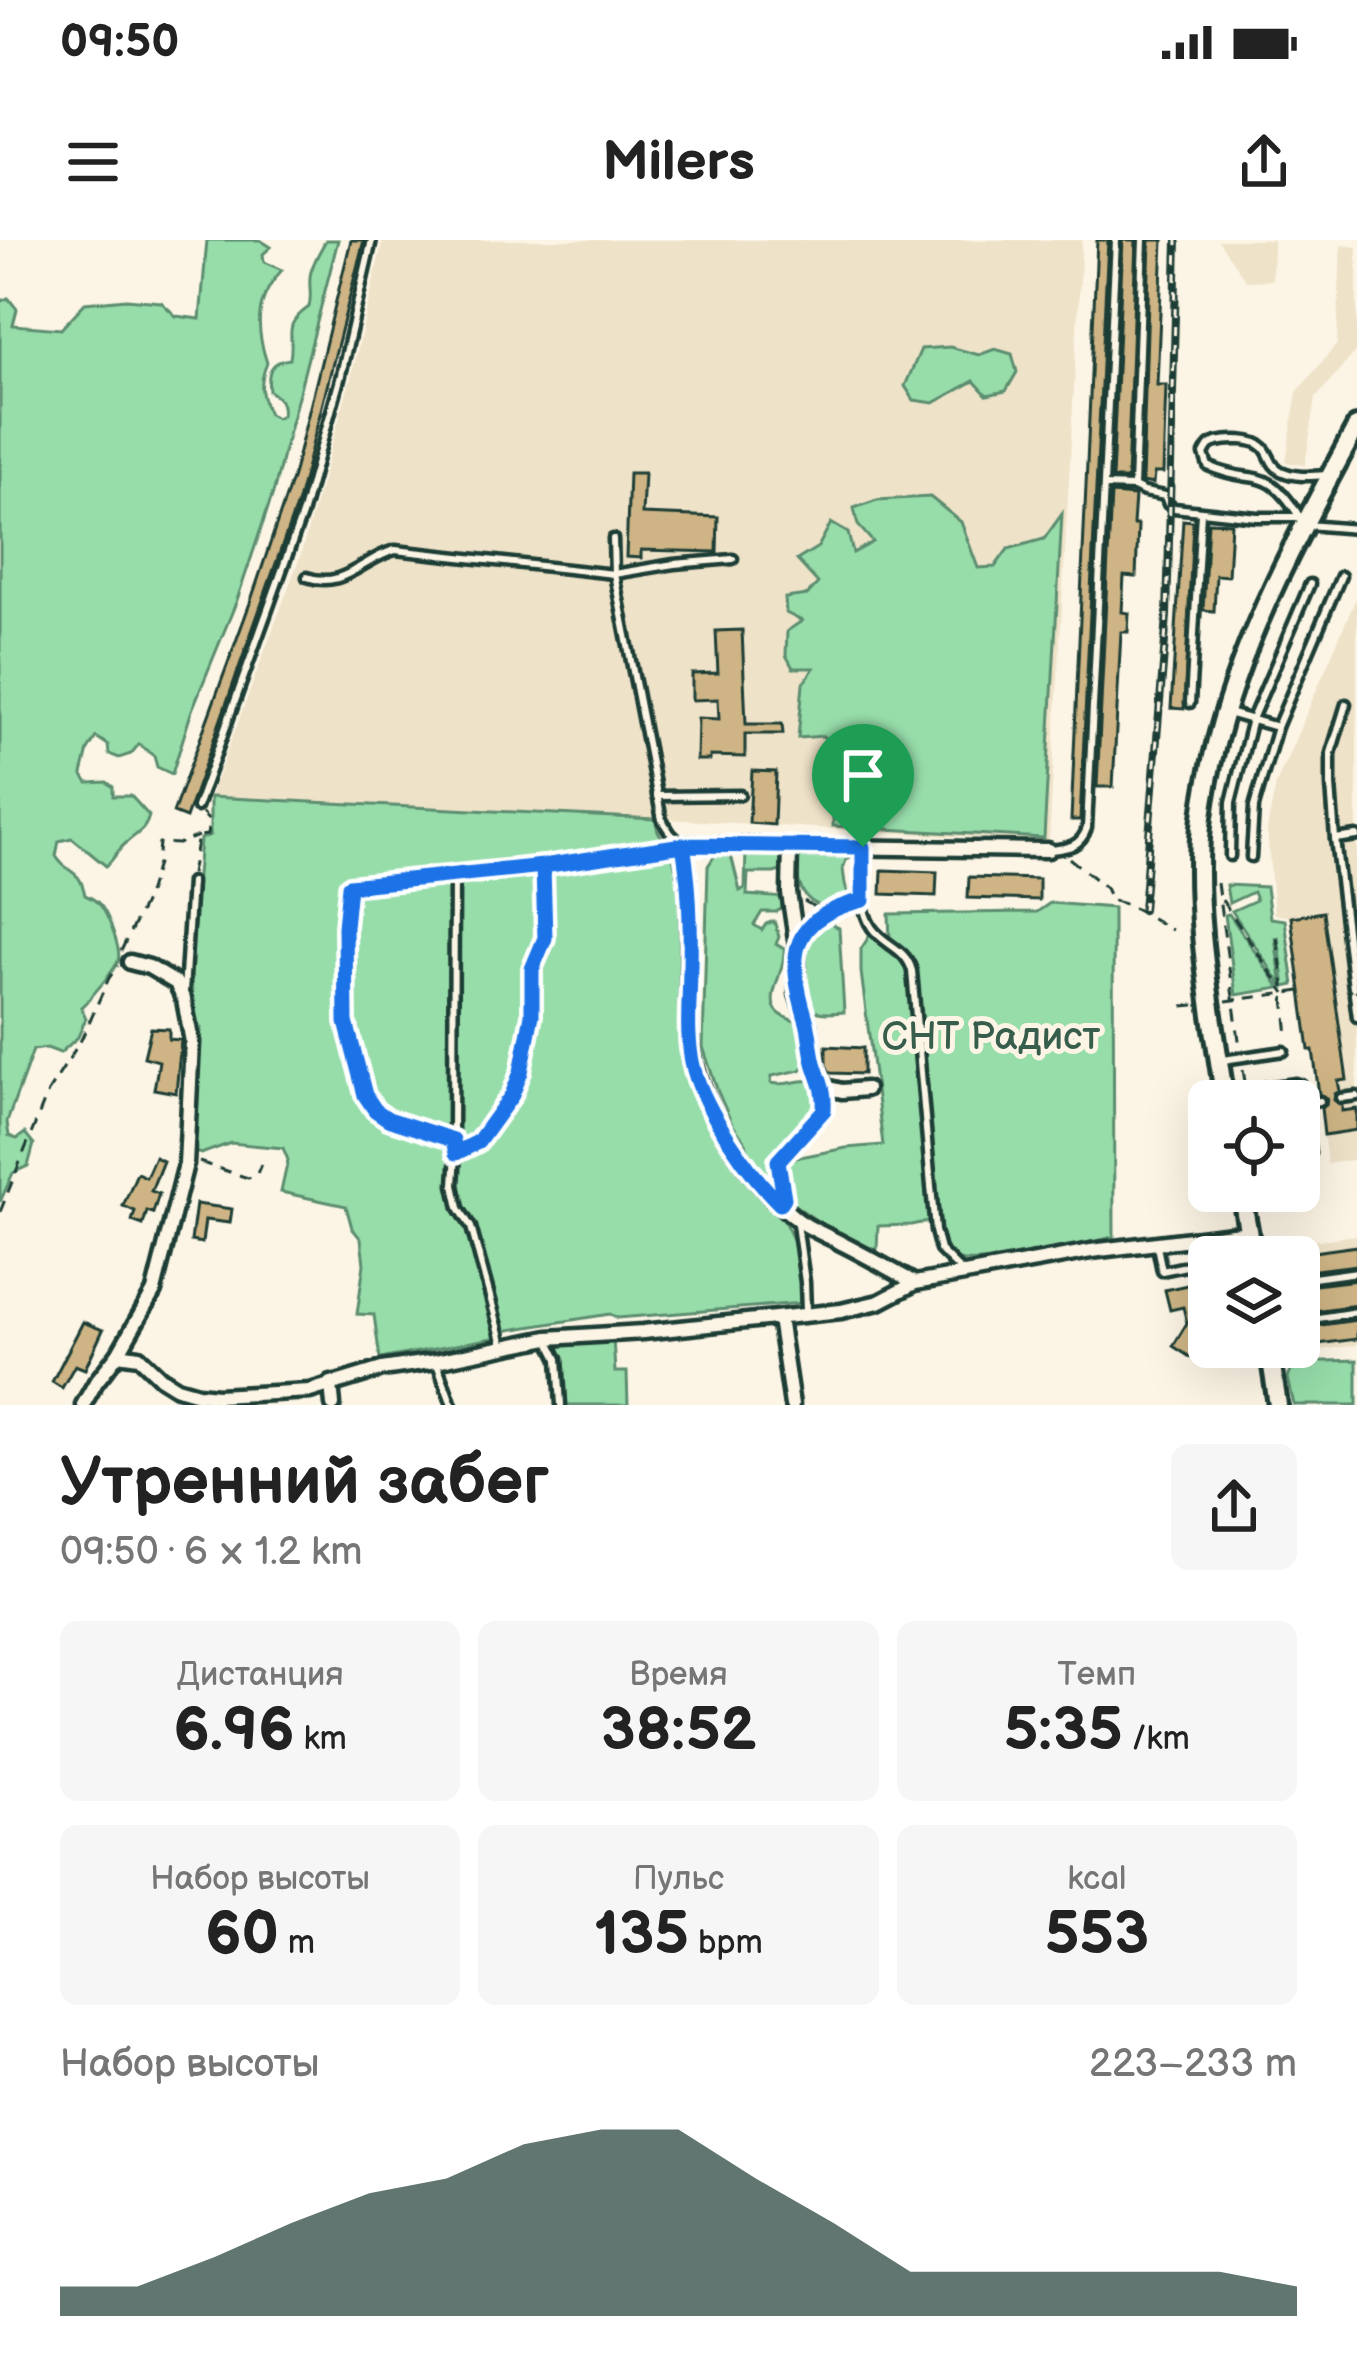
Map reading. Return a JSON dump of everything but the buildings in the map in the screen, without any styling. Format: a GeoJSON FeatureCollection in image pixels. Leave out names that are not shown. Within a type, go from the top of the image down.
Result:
{"type":"FeatureCollection","features":[{"type":"Feature","properties":{"kind":"street"},"geometry":{"type":"LineString","coordinates":[[1222,1080],[1210,1003],[1200,881],[1202,819],[1224,712],[1258,618],[1302,521],[1357,425]]}},
{"type":"Feature","properties":{"kind":"street"},"geometry":{"type":"LineString","coordinates":[[915,1283],[797,1220],[742,1161],[719,1123],[694,1071],[689,1028],[690,908],[683,845],[1052,850]]}},
{"type":"Feature","properties":{"kind":"street"},"geometry":{"type":"LineString","coordinates":[[790,847],[797,994],[808,1024],[814,1064],[825,1087],[866,1089]]}},
{"type":"Feature","properties":{"kind":"street"},"geometry":{"type":"LineString","coordinates":[[83,1405],[154,1291],[186,1163],[192,1042],[184,1000],[176,983],[130,962]]}},
{"type":"Feature","properties":{"kind":"street"},"geometry":{"type":"LineString","coordinates":[[1245,1212],[1250,1236]]}},
{"type":"Feature","properties":{"kind":"street"},"geometry":{"type":"LineString","coordinates":[[118,1354],[140,1357],[177,1388],[218,1400],[310,1391],[382,1369],[548,1338],[841,1311],[879,1302],[915,1283],[1091,1251],[1249,1232]]}},
{"type":"Feature","properties":{"kind":"street"},"geometry":{"type":"LineString","coordinates":[[779,1318],[792,1405]]}},
{"type":"Feature","properties":{"kind":"street"},"geometry":{"type":"LineString","coordinates":[[1272,1368],[1278,1405]]}},
{"type":"Feature","properties":{"kind":"street"},"geometry":{"type":"LineString","coordinates":[[331,1383],[333,1405]]}},
{"type":"Feature","properties":{"kind":"lane"},"geometry":{"type":"LineString","coordinates":[[197,807],[302,515],[372,240]]}},
{"type":"Feature","properties":{"kind":"lane"},"geometry":{"type":"LineString","coordinates":[[1052,850],[1074,846],[1088,828],[1116,240]]}},
{"type":"Feature","properties":{"kind":"lane"},"geometry":{"type":"LineString","coordinates":[[1134,487],[1143,240]]}},
{"type":"Feature","properties":{"kind":"lane"},"geometry":{"type":"LineString","coordinates":[[1302,521],[1272,482],[1208,466],[1204,454],[1208,446],[1250,441],[1262,446],[1281,471],[1330,476]]}},
{"type":"Feature","properties":{"kind":"lane"},"geometry":{"type":"LineString","coordinates":[[1104,486],[1134,487],[1165,496],[1174,508],[1357,530]]}},
{"type":"Feature","properties":{"kind":"lane"},"geometry":{"type":"LineString","coordinates":[[1190,703],[1202,512]]}},
{"type":"Feature","properties":{"kind":"lane"},"geometry":{"type":"LineString","coordinates":[[613,539],[614,574],[662,820],[683,845]]}},
{"type":"Feature","properties":{"kind":"lane"},"geometry":{"type":"LineString","coordinates":[[307,578],[344,578],[394,550],[614,574],[733,559]]}},
{"type":"Feature","properties":{"kind":"lane"},"geometry":{"type":"LineString","coordinates":[[1251,857],[1254,807],[1277,727],[1341,576]]}},
{"type":"Feature","properties":{"kind":"lane"},"geometry":{"type":"LineString","coordinates":[[1229,856],[1232,802],[1252,719],[1310,584]]}},
{"type":"Feature","properties":{"kind":"lane"},"geometry":{"type":"LineString","coordinates":[[1346,704],[1331,752],[1335,839],[1357,1017]]}},
{"type":"Feature","properties":{"kind":"lane"},"geometry":{"type":"LineString","coordinates":[[1224,712],[1277,727]]}},
{"type":"Feature","properties":{"kind":"lane"},"geometry":{"type":"LineString","coordinates":[[657,796],[740,795]]}},
{"type":"Feature","properties":{"kind":"lane"},"geometry":{"type":"LineString","coordinates":[[1335,839],[1357,836]]}},
{"type":"Feature","properties":{"kind":"lane"},"geometry":{"type":"LineString","coordinates":[[453,1140],[388,1119],[365,1095],[346,1022],[349,886],[543,866],[683,845]]}},
{"type":"Feature","properties":{"kind":"lane"},"geometry":{"type":"LineString","coordinates":[[863,847],[863,900],[870,925],[909,958],[935,1231],[940,1250],[964,1274]]}},
{"type":"Feature","properties":{"kind":"lane"},"geometry":{"type":"LineString","coordinates":[[456,1153],[478,1142],[512,1095],[521,1072],[532,1015],[532,969],[545,938],[543,866]]}},
{"type":"Feature","properties":{"kind":"lane"},"geometry":{"type":"LineString","coordinates":[[454,875],[454,1185],[459,1208],[472,1227],[504,1348]]}},
{"type":"Feature","properties":{"kind":"lane"},"geometry":{"type":"LineString","coordinates":[[184,1000],[191,882]]}},
{"type":"Feature","properties":{"kind":"lane"},"geometry":{"type":"LineString","coordinates":[[1219,1060],[1284,1051]]}},
{"type":"Feature","properties":{"kind":"lane"},"geometry":{"type":"LineString","coordinates":[[1341,1098],[1357,1096]]}},
{"type":"Feature","properties":{"kind":"lane"},"geometry":{"type":"LineString","coordinates":[[797,1220],[806,1313]]}},
{"type":"Feature","properties":{"kind":"lane"},"geometry":{"type":"LineString","coordinates":[[1156,1242],[1162,1271],[1188,1266]]}},
{"type":"Feature","properties":{"kind":"lane"},"geometry":{"type":"LineString","coordinates":[[1320,1277],[1357,1272]]}},
{"type":"Feature","properties":{"kind":"lane"},"geometry":{"type":"LineString","coordinates":[[1320,1318],[1357,1312]]}},
{"type":"Feature","properties":{"kind":"lane"},"geometry":{"type":"LineString","coordinates":[[548,1338],[558,1359],[561,1405]]}},
{"type":"Feature","properties":{"kind":"lane"},"geometry":{"type":"LineString","coordinates":[[436,1361],[452,1405]]}},
{"type":"Feature","properties":{"kind":"path"},"geometry":{"type":"LineString","coordinates":[[130,962],[121,955],[121,947],[147,896],[159,843],[178,844],[207,835],[209,821],[197,807]]}},
{"type":"Feature","properties":{"kind":"path"},"geometry":{"type":"LineString","coordinates":[[191,882],[198,836]]}},
{"type":"Feature","properties":{"kind":"path"},"geometry":{"type":"LineString","coordinates":[[1052,850],[1090,873],[1110,899],[1129,904],[1172,930]]}},
{"type":"Feature","properties":{"kind":"path"},"geometry":{"type":"LineString","coordinates":[[789,880],[804,901],[824,913]]}},
{"type":"Feature","properties":{"kind":"path"},"geometry":{"type":"LineString","coordinates":[[1217,883],[1244,1080]]}},
{"type":"Feature","properties":{"kind":"path"},"geometry":{"type":"LineString","coordinates":[[1218,896],[1285,993]]}},
{"type":"Feature","properties":{"kind":"path"},"geometry":{"type":"LineString","coordinates":[[797,946],[810,923],[824,913],[863,900]]}},
{"type":"Feature","properties":{"kind":"path"},"geometry":{"type":"LineString","coordinates":[[1277,938],[1288,1036]]}},
{"type":"Feature","properties":{"kind":"path"},"geometry":{"type":"LineString","coordinates":[[0,1212],[48,1092],[80,1040],[109,978],[118,966],[130,962]]}},
{"type":"Feature","properties":{"kind":"path"},"geometry":{"type":"LineString","coordinates":[[1221,1001],[1301,991]]}},
{"type":"Feature","properties":{"kind":"path"},"geometry":{"type":"LineString","coordinates":[[1183,1006],[1196,1004]]}},
{"type":"Feature","properties":{"kind":"path"},"geometry":{"type":"LineString","coordinates":[[780,1204],[784,1198],[778,1161],[824,1110],[825,1087]]}},
{"type":"Feature","properties":{"kind":"path"},"geometry":{"type":"LineString","coordinates":[[186,1163],[208,1163],[248,1178],[256,1176],[261,1164]]}},
{"type":"Feature","properties":{"kind":"shaded area"},"geometry":{"type":"Polygon","coordinates":[[[383,240],[1082,240],[1049,842],[210,797],[300,557],[352,374],[383,240]]]}},
{"type":"Feature","properties":{"kind":"shaded area"},"geometry":{"type":"Polygon","coordinates":[[[1218,240],[1273,240],[1272,280],[1246,281],[1218,240]]]}},
{"type":"Feature","properties":{"kind":"shaded area"},"geometry":{"type":"Polygon","coordinates":[[[1341,245],[1357,247],[1357,350],[1316,398],[1305,465],[1286,462],[1297,392],[1337,344],[1341,245]]]}},
{"type":"Feature","properties":{"kind":"shaded area"},"geometry":{"type":"Polygon","coordinates":[[[1357,596],[1357,1159],[1327,1164],[1313,1050],[1322,912],[1291,917],[1274,914],[1267,829],[1276,784],[1357,596]]]}},
{"type":"Feature","properties":{"kind":"shaded area"},"geometry":{"type":"Polygon","coordinates":[[[1357,1235],[1357,1345],[1320,1350],[1320,1240],[1357,1235]]]}},
{"type":"Feature","properties":{"kind":"green space"},"geometry":{"type":"Polygon","coordinates":[[[207,240],[260,240],[271,247],[263,254],[264,262],[282,270],[262,303],[259,326],[267,363],[262,395],[269,414],[277,418],[282,407],[269,391],[269,373],[278,362],[290,359],[292,325],[309,307],[314,263],[326,240],[338,240],[274,490],[172,774],[157,767],[154,756],[139,744],[131,754],[119,758],[109,754],[108,745],[96,737],[88,750],[82,774],[88,783],[107,782],[113,796],[131,796],[149,816],[143,829],[106,866],[72,838],[59,841],[56,856],[76,875],[85,895],[99,904],[119,956],[81,1007],[86,1018],[78,1037],[60,1053],[33,1050],[7,1122],[9,1136],[17,1139],[25,1133],[34,1144],[28,1166],[13,1173],[0,1202],[0,302],[8,298],[17,309],[13,325],[61,329],[85,303],[126,299],[161,302],[176,316],[200,319],[207,240]]]}},
{"type":"Feature","properties":{"kind":"green space"},"geometry":{"type":"Polygon","coordinates":[[[950,347],[979,355],[995,349],[1012,354],[1017,372],[1006,391],[987,395],[974,381],[934,403],[914,400],[905,386],[921,349],[950,347]]]}},
{"type":"Feature","properties":{"kind":"green space"},"geometry":{"type":"Polygon","coordinates":[[[930,497],[961,522],[978,568],[995,567],[1008,549],[1044,539],[1062,514],[1044,838],[833,826],[833,810],[848,808],[850,797],[828,790],[822,779],[841,760],[823,736],[798,738],[803,684],[814,668],[793,668],[786,655],[787,631],[802,621],[786,613],[785,598],[807,595],[818,583],[797,560],[818,547],[831,523],[848,533],[853,553],[873,542],[858,525],[854,508],[877,500],[930,497]]]}},
{"type":"Feature","properties":{"kind":"green space"},"geometry":{"type":"Polygon","coordinates":[[[210,797],[655,819],[672,854],[685,908],[687,1032],[700,1106],[730,1158],[782,1217],[800,1266],[803,1303],[618,1318],[610,1314],[509,1330],[493,1338],[380,1359],[374,1315],[357,1314],[364,1264],[361,1239],[352,1228],[346,1206],[281,1192],[288,1160],[283,1148],[231,1143],[201,1154],[191,1151],[201,1028],[194,1027],[190,961],[200,839],[210,835],[210,797]]]}},
{"type":"Feature","properties":{"kind":"green space","name":"СНТ Радист"},"geometry":{"type":"Polygon","coordinates":[[[746,849],[785,850],[784,870],[748,873],[747,895],[786,898],[784,907],[762,912],[754,925],[762,930],[774,921],[776,944],[784,949],[773,1003],[787,1018],[804,1023],[809,1061],[801,1070],[772,1076],[771,1083],[814,1081],[817,1105],[815,1122],[780,1161],[883,1145],[861,949],[870,935],[887,946],[889,914],[1037,912],[1050,903],[1113,908],[1114,1237],[988,1260],[959,1260],[942,1243],[935,1220],[878,1226],[877,1250],[841,1235],[785,1198],[781,1176],[777,1188],[769,1185],[753,1168],[703,1047],[708,866],[717,852],[726,852],[740,891],[745,888],[746,849]]]}},
{"type":"Feature","properties":{"kind":"green space"},"geometry":{"type":"Polygon","coordinates":[[[854,851],[843,869],[850,900],[824,906],[807,897],[798,878],[795,852],[854,851]]]}},
{"type":"Feature","properties":{"kind":"green space"},"geometry":{"type":"Polygon","coordinates":[[[1226,885],[1266,887],[1270,918],[1285,920],[1294,985],[1285,987],[1278,937],[1282,986],[1232,911],[1256,900],[1253,892],[1229,903],[1226,885]]]}},
{"type":"Feature","properties":{"kind":"green space"},"geometry":{"type":"Polygon","coordinates":[[[1229,914],[1280,988],[1236,995],[1225,915],[1229,914]]]}},
{"type":"Feature","properties":{"kind":"green space"},"geometry":{"type":"Polygon","coordinates":[[[831,919],[839,928],[844,1012],[826,1013],[813,1009],[806,999],[804,963],[812,930],[831,919]]]}},
{"type":"Feature","properties":{"kind":"green space"},"geometry":{"type":"Polygon","coordinates":[[[613,1338],[615,1372],[627,1372],[628,1405],[563,1405],[559,1343],[613,1338]]]}},
{"type":"Feature","properties":{"kind":"green space"},"geometry":{"type":"Polygon","coordinates":[[[1357,1360],[1357,1405],[1294,1405],[1288,1378],[1292,1368],[1320,1368],[1320,1361],[1357,1360]]]}},
{"type":"Feature","properties":{"kind":"railway"},"geometry":{"type":"LineString","coordinates":[[1143,910],[1167,616],[1177,240]]}},
{"type":"Feature","properties":{"kind":"route"},"geometry":{"type":"LineString","coordinates":[[863,847],[683,845],[543,866],[545,938],[532,969],[532,1015],[521,1072],[512,1095],[478,1142],[456,1153],[453,1140],[388,1119],[365,1095],[346,1022],[349,886],[543,866],[683,845],[690,908],[689,1028],[694,1071],[742,1161],[780,1204],[784,1198],[778,1161],[824,1110],[825,1087],[814,1064],[808,1024],[797,994],[797,946],[818,916],[863,900],[863,847]]}}]}
